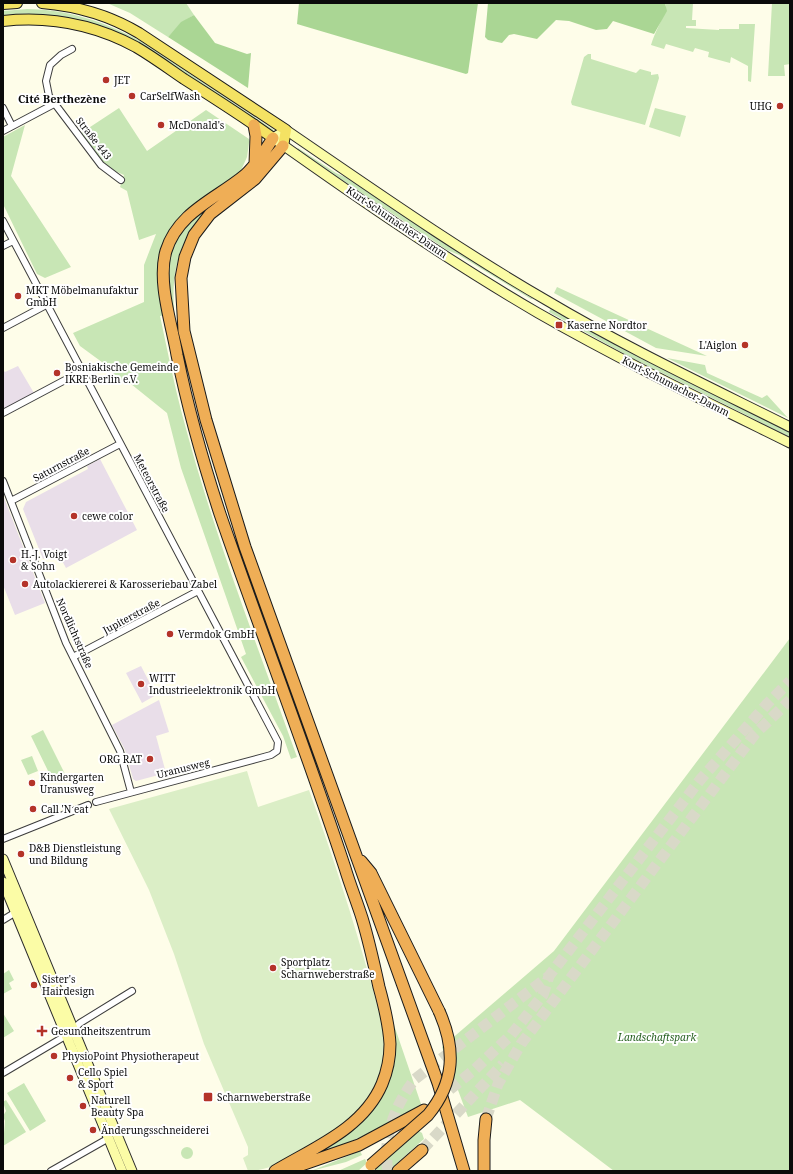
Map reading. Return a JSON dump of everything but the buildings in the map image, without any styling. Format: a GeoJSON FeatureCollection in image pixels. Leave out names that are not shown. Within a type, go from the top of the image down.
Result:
{"type":"FeatureCollection","features":[{"type":"Feature","properties":{"kind":"highway"},"geometry":{"type":"LineString","coordinates":[[254,125],[256,138],[255,164]]}},
{"type":"Feature","properties":{"kind":"highway"},"geometry":{"type":"LineString","coordinates":[[273,138],[255,164],[245,175],[195,210],[178,228],[172,238],[164,259],[163,269],[182,379],[200,450],[220,513],[323,800],[362,918],[387,1018],[390,1046],[388,1067],[384,1081],[371,1104],[360,1116],[332,1138],[274,1171]]}},
{"type":"Feature","properties":{"kind":"highway"},"geometry":{"type":"LineString","coordinates":[[283,146],[256,179],[210,214],[194,235],[185,257],[182,274],[184,325],[206,420],[245,547],[438,1083],[464,1171]]}},
{"type":"Feature","properties":{"kind":"highway"},"geometry":{"type":"LineString","coordinates":[[356,856],[371,873],[439,1011],[448,1036],[451,1050],[449,1076],[446,1086],[436,1105],[428,1115],[367,1168]]}},
{"type":"Feature","properties":{"kind":"highway"},"geometry":{"type":"LineString","coordinates":[[284,1171],[358,1145],[424,1110]]}},
{"type":"Feature","properties":{"kind":"highway"},"geometry":{"type":"LineString","coordinates":[[484,1171],[486,1119]]}},
{"type":"Feature","properties":{"kind":"highway"},"geometry":{"type":"LineString","coordinates":[[398,1171],[422,1150]]}},
{"type":"Feature","properties":{"kind":"main road"},"geometry":{"type":"LineString","coordinates":[[3,4],[17,3]]}},
{"type":"Feature","properties":{"kind":"main road","name":"Kurt-Schumacher-Damm"},"geometry":{"type":"LineString","coordinates":[[42,3],[71,6],[93,12],[131,28],[462,248],[544,299],[646,355],[790,427]]}},
{"type":"Feature","properties":{"kind":"main road","name":"Kurt-Schumacher-Damm"},"geometry":{"type":"LineString","coordinates":[[3,21],[43,20],[66,22],[86,27],[117,38],[149,55],[455,262],[536,312],[645,371],[790,444]]}},
{"type":"Feature","properties":{"kind":"main road"},"geometry":{"type":"LineString","coordinates":[[273,138],[286,130]]}},
{"type":"Feature","properties":{"kind":"main road"},"geometry":{"type":"LineString","coordinates":[[283,146],[286,130]]}},
{"type":"Feature","properties":{"kind":"main road"},"geometry":{"type":"LineString","coordinates":[[536,312],[544,299]]}},
{"type":"Feature","properties":{"kind":"main road"},"geometry":{"type":"LineString","coordinates":[[3,859],[20,910],[70,1032],[132,1171]]}},
{"type":"Feature","properties":{"kind":"main road"},"geometry":{"type":"LineString","coordinates":[[3,882],[20,910]]}},
{"type":"Feature","properties":{"kind":"main road"},"geometry":{"type":"LineString","coordinates":[[70,1032],[122,1171]]}},
{"type":"Feature","properties":{"kind":"street","name":"Straße 443"},"geometry":{"type":"LineString","coordinates":[[72,49],[61,55],[50,65],[46,75],[47,89],[54,104],[101,164],[121,180]]}},
{"type":"Feature","properties":{"kind":"street"},"geometry":{"type":"LineString","coordinates":[[3,131],[54,104]]}},
{"type":"Feature","properties":{"kind":"street"},"geometry":{"type":"LineString","coordinates":[[3,108],[12,126]]}},
{"type":"Feature","properties":{"kind":"street","name":"Meteorstraße"},"geometry":{"type":"LineString","coordinates":[[3,221],[278,742],[279,747],[275,753]]}},
{"type":"Feature","properties":{"kind":"street"},"geometry":{"type":"LineString","coordinates":[[3,246],[13,241]]}},
{"type":"Feature","properties":{"kind":"street"},"geometry":{"type":"LineString","coordinates":[[3,328],[48,304]]}},
{"type":"Feature","properties":{"kind":"street"},"geometry":{"type":"LineString","coordinates":[[3,413],[82,371]]}},
{"type":"Feature","properties":{"kind":"street","name":"Saturnstraße"},"geometry":{"type":"LineString","coordinates":[[11,501],[120,444]]}},
{"type":"Feature","properties":{"kind":"street","name":"Nordlichtstraße"},"geometry":{"type":"LineString","coordinates":[[3,481],[73,657],[120,751],[131,792]]}},
{"type":"Feature","properties":{"kind":"street","name":"Jupiterstraße"},"geometry":{"type":"LineString","coordinates":[[73,657],[198,591]]}},
{"type":"Feature","properties":{"kind":"street","name":"Uranusweg"},"geometry":{"type":"LineString","coordinates":[[96,802],[267,757],[275,753]]}},
{"type":"Feature","properties":{"kind":"street"},"geometry":{"type":"LineString","coordinates":[[3,839],[88,805]]}},
{"type":"Feature","properties":{"kind":"street"},"geometry":{"type":"LineString","coordinates":[[3,920],[20,910]]}},
{"type":"Feature","properties":{"kind":"street"},"geometry":{"type":"LineString","coordinates":[[3,1073],[70,1032],[132,991]]}},
{"type":"Feature","properties":{"kind":"street"},"geometry":{"type":"LineString","coordinates":[[51,1171],[109,1138]]}},
{"type":"Feature","properties":{"kind":"shaded area"},"geometry":{"type":"Polygon","coordinates":[[[18,366],[34,393],[3,410],[3,370],[5,372],[18,366]]]}},
{"type":"Feature","properties":{"kind":"shaded area"},"geometry":{"type":"Polygon","coordinates":[[[100,459],[137,530],[66,568],[58,553],[43,559],[23,509],[26,502],[88,469],[87,466],[100,459]]]}},
{"type":"Feature","properties":{"kind":"shaded area"},"geometry":{"type":"Polygon","coordinates":[[[3,495],[45,603],[15,615],[3,585],[3,495]]]}},
{"type":"Feature","properties":{"kind":"shaded area"},"geometry":{"type":"Polygon","coordinates":[[[141,666],[156,695],[142,703],[126,673],[141,666]]]}},
{"type":"Feature","properties":{"kind":"shaded area"},"geometry":{"type":"Polygon","coordinates":[[[159,700],[169,732],[156,736],[166,773],[136,781],[133,779],[125,750],[112,725],[159,700]]]}},
{"type":"Feature","properties":{"kind":"green space"},"geometry":{"type":"Polygon","coordinates":[[[107,3],[186,3],[194,15],[181,23],[168,37],[130,13],[107,3]]]}},
{"type":"Feature","properties":{"kind":"green space"},"geometry":{"type":"Polygon","coordinates":[[[299,3],[478,3],[468,73],[466,74],[297,24],[299,3]]]}},
{"type":"Feature","properties":{"kind":"green space"},"geometry":{"type":"Polygon","coordinates":[[[488,3],[665,3],[667,11],[654,34],[613,21],[607,29],[596,30],[569,21],[556,20],[537,39],[514,34],[509,35],[502,43],[488,40],[485,37],[488,3]]]}},
{"type":"Feature","properties":{"kind":"green space"},"geometry":{"type":"Polygon","coordinates":[[[665,3],[693,3],[692,20],[696,20],[696,26],[686,26],[686,28],[719,30],[739,29],[739,24],[755,24],[751,82],[748,81],[748,66],[731,57],[730,63],[708,57],[709,52],[695,48],[693,52],[666,44],[664,49],[651,45],[665,11],[665,3]]]}},
{"type":"Feature","properties":{"kind":"green space"},"geometry":{"type":"Polygon","coordinates":[[[772,3],[790,4],[790,64],[784,65],[785,76],[768,76],[772,3]]]}},
{"type":"Feature","properties":{"kind":"green space"},"geometry":{"type":"Polygon","coordinates":[[[27,9],[72,14],[100,22],[127,34],[140,41],[274,130],[272,132],[142,45],[109,29],[75,19],[57,16],[39,14],[3,15],[3,11],[27,9]]]}},
{"type":"Feature","properties":{"kind":"green space"},"geometry":{"type":"Polygon","coordinates":[[[194,15],[215,43],[247,54],[251,53],[248,88],[168,37],[181,22],[194,15]]]}},
{"type":"Feature","properties":{"kind":"green space"},"geometry":{"type":"Polygon","coordinates":[[[591,54],[591,59],[636,73],[640,69],[651,72],[651,75],[658,74],[659,78],[645,125],[572,105],[571,102],[584,57],[591,54]]]}},
{"type":"Feature","properties":{"kind":"green space"},"geometry":{"type":"Polygon","coordinates":[[[119,108],[147,151],[206,110],[249,139],[250,142],[247,157],[239,175],[182,215],[169,233],[166,315],[160,316],[178,398],[197,467],[223,551],[297,757],[291,759],[283,736],[241,657],[246,654],[181,468],[167,413],[131,384],[115,377],[110,368],[80,346],[73,333],[144,302],[144,265],[156,234],[139,240],[127,191],[120,187],[124,175],[108,168],[81,133],[119,108]]]}},
{"type":"Feature","properties":{"kind":"green space"},"geometry":{"type":"Polygon","coordinates":[[[655,108],[686,116],[680,137],[649,127],[655,108]]]}},
{"type":"Feature","properties":{"kind":"green space"},"geometry":{"type":"Polygon","coordinates":[[[25,125],[11,176],[71,267],[45,278],[37,274],[3,204],[3,137],[25,125]]]}},
{"type":"Feature","properties":{"kind":"green space"},"geometry":{"type":"Polygon","coordinates":[[[298,148],[533,299],[459,255],[447,250],[297,150],[298,148]]]}},
{"type":"Feature","properties":{"kind":"green space"},"geometry":{"type":"Polygon","coordinates":[[[212,205],[193,229],[180,253],[174,280],[173,311],[167,275],[172,247],[189,220],[212,205]]]}},
{"type":"Feature","properties":{"kind":"green space"},"geometry":{"type":"Polygon","coordinates":[[[557,287],[707,356],[656,348],[554,293],[557,287]]]}},
{"type":"Feature","properties":{"kind":"green space"},"geometry":{"type":"Polygon","coordinates":[[[551,308],[611,342],[790,432],[790,437],[630,357],[549,312],[551,308]]]}},
{"type":"Feature","properties":{"kind":"green space"},"geometry":{"type":"Polygon","coordinates":[[[667,358],[705,365],[707,373],[762,398],[767,395],[788,418],[667,358]]]}},
{"type":"Feature","properties":{"kind":"green space","name":"Landschaftspark"},"geometry":{"type":"Polygon","coordinates":[[[790,638],[790,1171],[614,1171],[520,1100],[468,1117],[442,1047],[554,951],[790,638]]]}},
{"type":"Feature","properties":{"kind":"green space"},"geometry":{"type":"Polygon","coordinates":[[[43,730],[66,776],[58,780],[56,775],[51,777],[31,736],[43,730]]]}},
{"type":"Feature","properties":{"kind":"green space"},"geometry":{"type":"Polygon","coordinates":[[[32,756],[38,771],[28,775],[21,760],[32,756]]]}},
{"type":"Feature","properties":{"kind":"green space","name":"Sportplatz Scharnweberstraße"},"geometry":{"type":"Polygon","coordinates":[[[247,771],[258,807],[309,790],[357,934],[385,1038],[385,1058],[376,1081],[365,1101],[351,1117],[322,1138],[286,1160],[267,1168],[248,1171],[243,1158],[248,1155],[248,1147],[204,1044],[174,954],[149,890],[109,809],[247,771]]]}},
{"type":"Feature","properties":{"kind":"green space"},"geometry":{"type":"Polygon","coordinates":[[[9,970],[14,980],[9,983],[12,989],[3,994],[3,974],[9,970]]]}},
{"type":"Feature","properties":{"kind":"green space"},"geometry":{"type":"Polygon","coordinates":[[[3,1013],[14,1031],[3,1038],[3,1013]]]}},
{"type":"Feature","properties":{"kind":"green space"},"geometry":{"type":"Polygon","coordinates":[[[392,1019],[421,1104],[363,1136],[302,1161],[379,1100],[392,1019]]]}},
{"type":"Feature","properties":{"kind":"green space"},"geometry":{"type":"Polygon","coordinates":[[[24,1083],[46,1121],[30,1131],[7,1093],[24,1083]]]}},
{"type":"Feature","properties":{"kind":"green space"},"geometry":{"type":"Polygon","coordinates":[[[6,1100],[26,1132],[3,1146],[5,1121],[3,1116],[6,1111],[3,1102],[6,1100]]]}},
{"type":"Feature","properties":{"kind":"green space"},"geometry":{"type":"Polygon","coordinates":[[[419,1131],[422,1133],[424,1139],[388,1171],[373,1171],[419,1131]]]}},
{"type":"Feature","properties":{"kind":"green space"},"geometry":{"type":"Polygon","coordinates":[[[185,1147],[189,1147],[193,1153],[189,1159],[185,1159],[181,1155],[181,1151],[185,1147]]]}},
{"type":"Feature","properties":{"kind":"green space"},"geometry":{"type":"Polygon","coordinates":[[[360,1151],[362,1155],[346,1162],[311,1171],[360,1151]]]}},
{"type":"Feature","properties":{"kind":"green space"},"geometry":{"type":"Polygon","coordinates":[[[365,1159],[367,1163],[358,1171],[338,1171],[365,1159]]]}},
{"type":"Feature","properties":{"kind":"tunnel"},"geometry":{"type":"LineString","coordinates":[[388,1171],[387,1146],[392,1122],[396,1111],[415,1079],[549,976],[700,780],[767,704],[790,681]]}},
{"type":"Feature","properties":{"kind":"tunnel"},"geometry":{"type":"LineString","coordinates":[[486,1119],[498,1084],[521,1044],[755,734],[790,700]]}},
{"type":"Feature","properties":{"kind":"tunnel"},"geometry":{"type":"LineString","coordinates":[[437,1100],[475,1069],[511,1035],[543,995],[549,976]]}},
{"type":"Feature","properties":{"kind":"tunnel"},"geometry":{"type":"LineString","coordinates":[[422,1150],[503,1064]]}},
{"type":"Feature","properties":{"kind":"place","name":"JET"},"geometry":{"type":"Point","coordinates":[106,80]}},
{"type":"Feature","properties":{"kind":"place","name":"CarSelfWash"},"geometry":{"type":"Point","coordinates":[132,96]}},
{"type":"Feature","properties":{"kind":"place","name":"UHG"},"geometry":{"type":"Point","coordinates":[780,106]}},
{"type":"Feature","properties":{"kind":"place","name":"McDonald's"},"geometry":{"type":"Point","coordinates":[161,125]}},
{"type":"Feature","properties":{"kind":"place","name":"MKT Möbelmanufaktur GmbH"},"geometry":{"type":"Point","coordinates":[18,296]}},
{"type":"Feature","properties":{"kind":"place","name":"Kaserne Nordtor"},"geometry":{"type":"Point","coordinates":[559,325]}},
{"type":"Feature","properties":{"kind":"place","name":"L'Aiglon"},"geometry":{"type":"Point","coordinates":[745,345]}},
{"type":"Feature","properties":{"kind":"place","name":"Bosniakische Gemeinde IKRE Berlin e.V."},"geometry":{"type":"Point","coordinates":[57,373]}},
{"type":"Feature","properties":{"kind":"place","name":"cewe color"},"geometry":{"type":"Point","coordinates":[74,516]}},
{"type":"Feature","properties":{"kind":"place","name":"H.-J. Voigt & Sohn"},"geometry":{"type":"Point","coordinates":[13,560]}},
{"type":"Feature","properties":{"kind":"place","name":"Autolackiererei & Karosseriebau Zabel"},"geometry":{"type":"Point","coordinates":[25,584]}},
{"type":"Feature","properties":{"kind":"place","name":"Vermdok GmbH"},"geometry":{"type":"Point","coordinates":[170,634]}},
{"type":"Feature","properties":{"kind":"place","name":"WITT Industrieelektronik GmbH"},"geometry":{"type":"Point","coordinates":[141,684]}},
{"type":"Feature","properties":{"kind":"place","name":"ORG RAT"},"geometry":{"type":"Point","coordinates":[150,759]}},
{"type":"Feature","properties":{"kind":"place","name":"Kindergarten Uranusweg"},"geometry":{"type":"Point","coordinates":[32,783]}},
{"type":"Feature","properties":{"kind":"place","name":"Call 'N eat"},"geometry":{"type":"Point","coordinates":[33,809]}},
{"type":"Feature","properties":{"kind":"place","name":"D&B Dienstleistung und Bildung"},"geometry":{"type":"Point","coordinates":[21,854]}},
{"type":"Feature","properties":{"kind":"place","name":"Sportplatz Scharnweberstraße"},"geometry":{"type":"Point","coordinates":[273,968]}},
{"type":"Feature","properties":{"kind":"place","name":"Sister's Hairdesign"},"geometry":{"type":"Point","coordinates":[34,985]}},
{"type":"Feature","properties":{"kind":"place","name":"Gesundheitszentrum"},"geometry":{"type":"Point","coordinates":[42,1031]}},
{"type":"Feature","properties":{"kind":"place","name":"PhysioPoint Physiotherapeut"},"geometry":{"type":"Point","coordinates":[54,1056]}},
{"type":"Feature","properties":{"kind":"place","name":"Cello Spiel & Sport"},"geometry":{"type":"Point","coordinates":[70,1078]}},
{"type":"Feature","properties":{"kind":"place","name":"Scharnweberstraße"},"geometry":{"type":"Point","coordinates":[208,1097]}},
{"type":"Feature","properties":{"kind":"place","name":"Naturell Beauty Spa"},"geometry":{"type":"Point","coordinates":[83,1106]}},
{"type":"Feature","properties":{"kind":"place","name":"Änderungsschneiderei"},"geometry":{"type":"Point","coordinates":[93,1130]}},
{"type":"Feature","properties":{"kind":"district","name":"Cité Berthezène"},"geometry":{"type":"Point","coordinates":[62,98]}}]}
